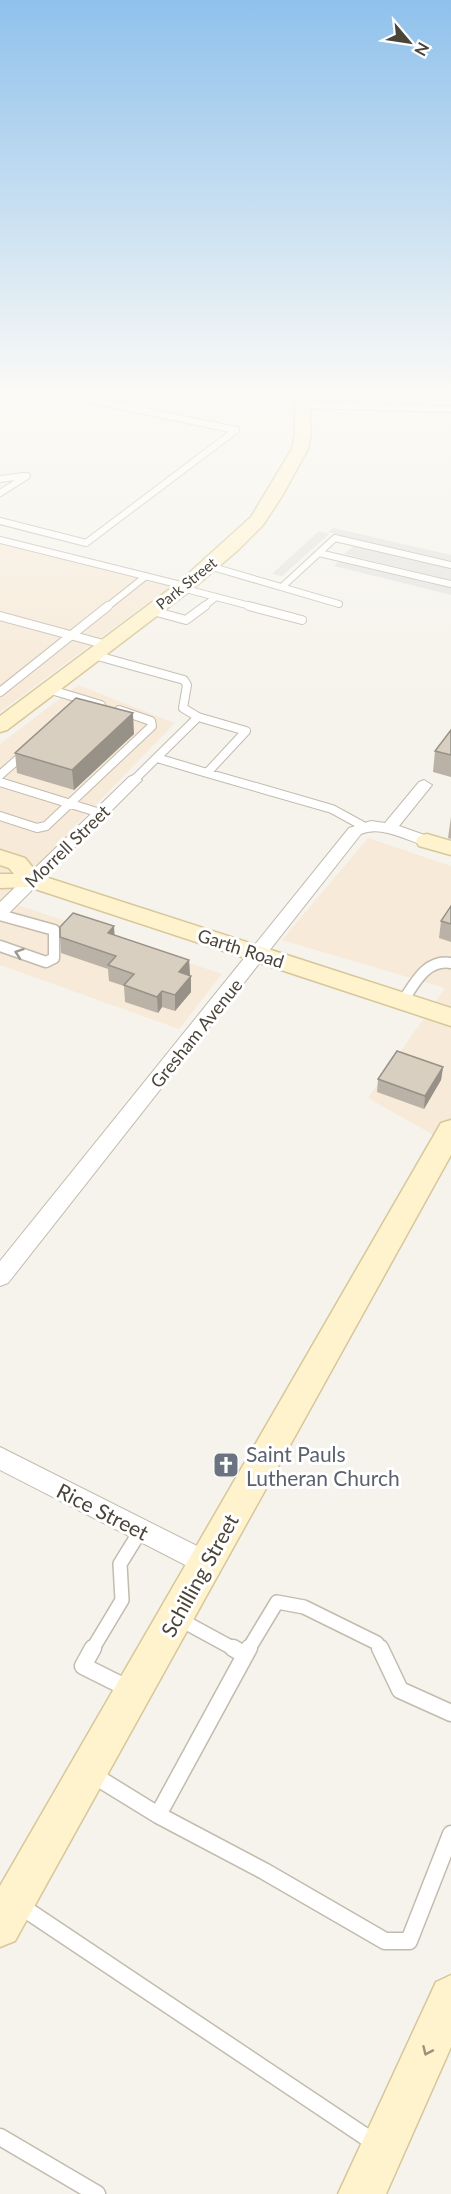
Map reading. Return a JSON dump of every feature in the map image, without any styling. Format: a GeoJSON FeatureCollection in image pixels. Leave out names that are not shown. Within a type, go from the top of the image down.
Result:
{"type":"FeatureCollection","features":[{"type":"Feature","properties":{"kind":"street","name":"Park Street"},"geometry":{"type":"LineString","coordinates":[[0,726],[209,566],[256,521],[274,495]]}},
{"type":"Feature","properties":{"kind":"street","name":"Morrell Street"},"geometry":{"type":"LineString","coordinates":[[0,913],[134,780]]}},
{"type":"Feature","properties":{"kind":"street"},"geometry":{"type":"LineString","coordinates":[[389,830],[424,785]]}},
{"type":"Feature","properties":{"kind":"street"},"geometry":{"type":"LineString","coordinates":[[363,826],[389,830],[451,848]]}},
{"type":"Feature","properties":{"kind":"street","name":"Gresham Avenue"},"geometry":{"type":"LineString","coordinates":[[0,1276],[260,954],[355,831],[363,826]]}},
{"type":"Feature","properties":{"kind":"street","name":"Garth Road"},"geometry":{"type":"LineString","coordinates":[[0,858],[17,863],[32,880]]}},
{"type":"Feature","properties":{"kind":"street","name":"Garth Road"},"geometry":{"type":"LineString","coordinates":[[0,881],[32,880],[451,1017]]}},
{"type":"Feature","properties":{"kind":"street","name":"Schilling Street"},"geometry":{"type":"LineString","coordinates":[[7,1914],[451,1130]]}},
{"type":"Feature","properties":{"kind":"street","name":"Rice Street"},"geometry":{"type":"LineString","coordinates":[[0,1458],[206,1563]]}},
{"type":"Feature","properties":{"kind":"street"},"geometry":{"type":"LineString","coordinates":[[361,2194],[384,2149],[451,1997]]}},
{"type":"Feature","properties":{"kind":"lane"},"geometry":{"type":"LineString","coordinates":[[0,521],[86,543],[149,495]]}},
{"type":"Feature","properties":{"kind":"lane"},"geometry":{"type":"LineString","coordinates":[[283,586],[335,538],[451,565]]}},
{"type":"Feature","properties":{"kind":"lane"},"geometry":{"type":"LineString","coordinates":[[0,540],[146,576],[302,620]]}},
{"type":"Feature","properties":{"kind":"lane"},"geometry":{"type":"LineString","coordinates":[[319,553],[451,584]]}},
{"type":"Feature","properties":{"kind":"lane"},"geometry":{"type":"LineString","coordinates":[[209,566],[339,604]]}},
{"type":"Feature","properties":{"kind":"lane"},"geometry":{"type":"LineString","coordinates":[[0,692],[146,576]]}},
{"type":"Feature","properties":{"kind":"lane"},"geometry":{"type":"LineString","coordinates":[[153,611],[186,620],[216,597]]}},
{"type":"Feature","properties":{"kind":"lane"},"geometry":{"type":"LineString","coordinates":[[0,616],[72,635],[100,650],[184,680],[187,685],[183,708],[198,717],[246,731],[207,773]]}},
{"type":"Feature","properties":{"kind":"lane"},"geometry":{"type":"LineString","coordinates":[[0,816],[43,828],[152,726],[151,721],[143,717],[48,689]]}},
{"type":"Feature","properties":{"kind":"lane"},"geometry":{"type":"LineString","coordinates":[[76,707],[84,700]]}},
{"type":"Feature","properties":{"kind":"lane"},"geometry":{"type":"LineString","coordinates":[[134,780],[198,717]]}},
{"type":"Feature","properties":{"kind":"lane"},"geometry":{"type":"LineString","coordinates":[[0,775],[34,745]]}},
{"type":"Feature","properties":{"kind":"lane"},"geometry":{"type":"LineString","coordinates":[[157,758],[332,809],[363,826]]}},
{"type":"Feature","properties":{"kind":"lane"},"geometry":{"type":"LineString","coordinates":[[0,782],[100,813]]}},
{"type":"Feature","properties":{"kind":"lane"},"geometry":{"type":"LineString","coordinates":[[0,913],[15,920],[29,921],[54,930],[54,958],[46,962],[0,946]]}},
{"type":"Feature","properties":{"kind":"lane"},"geometry":{"type":"LineString","coordinates":[[402,1001],[429,966],[440,960],[451,963]]}},
{"type":"Feature","properties":{"kind":"lane"},"geometry":{"type":"LineString","coordinates":[[134,1691],[83,1666],[122,1600],[120,1564],[141,1530]]}},
{"type":"Feature","properties":{"kind":"lane"},"geometry":{"type":"LineString","coordinates":[[158,1815],[245,1655],[277,1602],[304,1607],[377,1643],[400,1690],[451,1713]]}},
{"type":"Feature","properties":{"kind":"lane"},"geometry":{"type":"LineString","coordinates":[[176,1617],[245,1655]]}},
{"type":"Feature","properties":{"kind":"lane"},"geometry":{"type":"LineString","coordinates":[[88,1771],[158,1815],[385,1941],[409,1941],[451,1834]]}},
{"type":"Feature","properties":{"kind":"lane"},"geometry":{"type":"LineString","coordinates":[[7,1914],[384,2149]]}},
{"type":"Feature","properties":{"kind":"lane"},"geometry":{"type":"LineString","coordinates":[[0,2137],[97,2194]]}},
{"type":"Feature","properties":{"kind":"shaded area"},"geometry":{"type":"Polygon","coordinates":[[[334,528],[451,555],[451,561],[328,532],[334,528]]]}},
{"type":"Feature","properties":{"kind":"shaded area"},"geometry":{"type":"Polygon","coordinates":[[[319,531],[329,534],[282,576],[272,574],[319,531]]]}},
{"type":"Feature","properties":{"kind":"shaded area"},"geometry":{"type":"Polygon","coordinates":[[[0,543],[170,586],[0,712],[0,543]]]}},
{"type":"Feature","properties":{"kind":"shaded area"},"geometry":{"type":"Polygon","coordinates":[[[354,546],[451,569],[451,580],[344,554],[354,546]]]}},
{"type":"Feature","properties":{"kind":"shaded area"},"geometry":{"type":"Polygon","coordinates":[[[339,561],[451,588],[451,595],[334,566],[339,561]]]}},
{"type":"Feature","properties":{"kind":"shaded area"},"geometry":{"type":"Polygon","coordinates":[[[78,685],[175,723],[3,900],[222,974],[179,1029],[0,965],[0,744],[78,685]]]}},
{"type":"Feature","properties":{"kind":"shaded area"},"geometry":{"type":"Polygon","coordinates":[[[368,838],[451,866],[451,1145],[368,1098],[445,988],[282,940],[368,838]]]}},
{"type":"Feature","properties":{"kind":"building"},"geometry":{"type":"Polygon","coordinates":[[[76,698],[133,713],[72,770],[15,753],[76,698]]]}},
{"type":"Feature","properties":{"kind":"building"},"geometry":{"type":"Polygon","coordinates":[[[451,730],[451,755],[435,751],[451,730]]]}},
{"type":"Feature","properties":{"kind":"building"},"geometry":{"type":"Polygon","coordinates":[[[451,906],[451,924],[441,921],[451,906]]]}},
{"type":"Feature","properties":{"kind":"building"},"geometry":{"type":"Polygon","coordinates":[[[73,913],[114,926],[108,933],[189,960],[179,972],[191,976],[175,995],[162,991],[157,997],[124,985],[134,974],[108,965],[116,956],[60,937],[60,927],[73,913]]]}},
{"type":"Feature","properties":{"kind":"building"},"geometry":{"type":"Polygon","coordinates":[[[397,1051],[443,1067],[425,1096],[378,1079],[397,1051]]]}},
{"type":"Feature","properties":{"kind":"place","name":"Saint Pauls Lutheran Church"},"geometry":{"type":"Point","coordinates":[226,1465]}}]}
